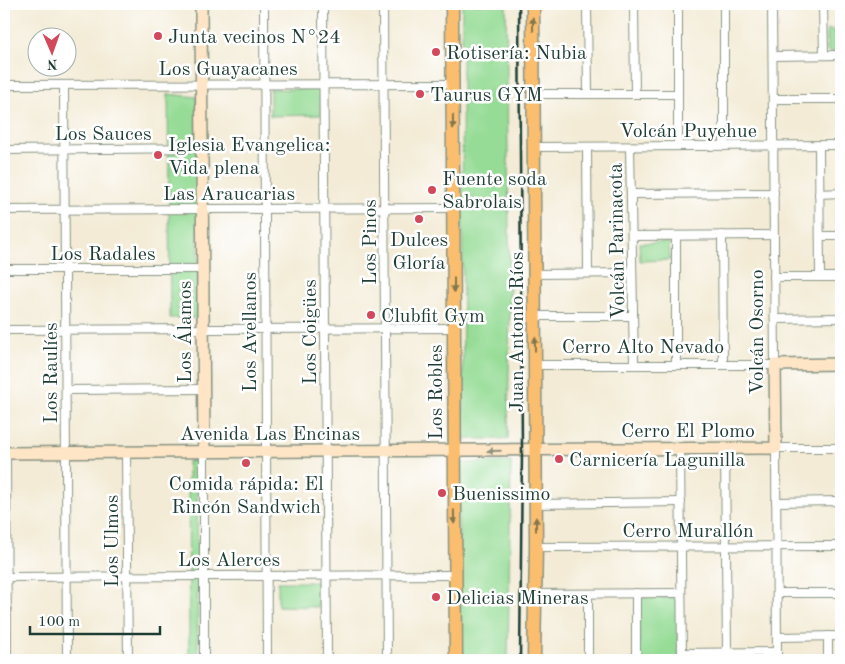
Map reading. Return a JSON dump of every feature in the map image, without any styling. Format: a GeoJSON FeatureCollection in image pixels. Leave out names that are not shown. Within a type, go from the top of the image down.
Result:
{"type":"FeatureCollection","features":[{"type":"Feature","properties":{"kind":"main road","name":"Los Robles"},"geometry":{"type":"LineString","coordinates":[[452,4],[454,208],[453,451],[456,660]]}},
{"type":"Feature","properties":{"kind":"main road","name":"Juan Antonio Ríos"},"geometry":{"type":"LineString","coordinates":[[533,4],[536,450],[534,660]]}},
{"type":"Feature","properties":{"kind":"street","name":"Los Álamos"},"geometry":{"type":"LineString","coordinates":[[201,4],[204,660]]}},
{"type":"Feature","properties":{"kind":"street","name":"Los Avellanos"},"geometry":{"type":"LineString","coordinates":[[264,4],[267,660]]}},
{"type":"Feature","properties":{"kind":"street","name":"Los Coigües"},"geometry":{"type":"LineString","coordinates":[[323,4],[327,660]]}},
{"type":"Feature","properties":{"kind":"street","name":"Los Pinos"},"geometry":{"type":"LineString","coordinates":[[383,4],[388,660]]}},
{"type":"Feature","properties":{"kind":"street"},"geometry":{"type":"LineString","coordinates":[[587,4],[588,94]]}},
{"type":"Feature","properties":{"kind":"street"},"geometry":{"type":"LineString","coordinates":[[634,4],[635,94]]}},
{"type":"Feature","properties":{"kind":"street"},"geometry":{"type":"LineString","coordinates":[[678,4],[678,146]]}},
{"type":"Feature","properties":{"kind":"street"},"geometry":{"type":"LineString","coordinates":[[724,4],[724,146]]}},
{"type":"Feature","properties":{"kind":"street","name":"Volcán Osorno"},"geometry":{"type":"LineString","coordinates":[[772,4],[777,656]]}},
{"type":"Feature","properties":{"kind":"street"},"geometry":{"type":"LineString","coordinates":[[823,4],[824,56]]}},
{"type":"Feature","properties":{"kind":"street"},"geometry":{"type":"LineString","coordinates":[[773,56],[841,55]]}},
{"type":"Feature","properties":{"kind":"street","name":"Los Guayacanes"},"geometry":{"type":"LineString","coordinates":[[4,85],[452,84]]}},
{"type":"Feature","properties":{"kind":"street","name":"Los Raulíes"},"geometry":{"type":"LineString","coordinates":[[64,85],[67,660]]}},
{"type":"Feature","properties":{"kind":"street"},"geometry":{"type":"LineString","coordinates":[[534,94],[678,94]]}},
{"type":"Feature","properties":{"kind":"street"},"geometry":{"type":"LineString","coordinates":[[773,99],[841,99]]}},
{"type":"Feature","properties":{"kind":"street"},"geometry":{"type":"LineString","coordinates":[[819,146],[820,277]]}},
{"type":"Feature","properties":{"kind":"street","name":"Volcán Puyehue"},"geometry":{"type":"LineString","coordinates":[[534,147],[841,146]]}},
{"type":"Feature","properties":{"kind":"street"},"geometry":{"type":"LineString","coordinates":[[587,147],[588,273]]}},
{"type":"Feature","properties":{"kind":"street","name":"Volcán Parinacota"},"geometry":{"type":"LineString","coordinates":[[630,147],[634,365]]}},
{"type":"Feature","properties":{"kind":"street","name":"Los Sauces"},"geometry":{"type":"LineString","coordinates":[[4,150],[202,148]]}},
{"type":"Feature","properties":{"kind":"street"},"geometry":{"type":"LineString","coordinates":[[631,194],[774,193]]}},
{"type":"Feature","properties":{"kind":"street"},"geometry":{"type":"LineString","coordinates":[[820,194],[841,194]]}},
{"type":"Feature","properties":{"kind":"street","name":"Las Araucarias"},"geometry":{"type":"LineString","coordinates":[[4,210],[454,208]]}},
{"type":"Feature","properties":{"kind":"street"},"geometry":{"type":"LineString","coordinates":[[722,235],[723,365]]}},
{"type":"Feature","properties":{"kind":"street"},"geometry":{"type":"LineString","coordinates":[[632,236],[774,235]]}},
{"type":"Feature","properties":{"kind":"street"},"geometry":{"type":"LineString","coordinates":[[676,236],[676,365]]}},
{"type":"Feature","properties":{"kind":"street"},"geometry":{"type":"LineString","coordinates":[[820,236],[841,236]]}},
{"type":"Feature","properties":{"kind":"street","name":"Los Radales"},"geometry":{"type":"LineString","coordinates":[[4,269],[203,268]]}},
{"type":"Feature","properties":{"kind":"street"},"geometry":{"type":"LineString","coordinates":[[535,274],[632,273]]}},
{"type":"Feature","properties":{"kind":"street"},"geometry":{"type":"LineString","coordinates":[[774,277],[841,277]]}},
{"type":"Feature","properties":{"kind":"street"},"geometry":{"type":"LineString","coordinates":[[534,316],[633,316]]}},
{"type":"Feature","properties":{"kind":"street"},"geometry":{"type":"LineString","coordinates":[[775,319],[841,318]]}},
{"type":"Feature","properties":{"kind":"street"},"geometry":{"type":"LineString","coordinates":[[4,330],[454,328]]}},
{"type":"Feature","properties":{"kind":"street","name":"Cerro Alto Nevado"},"geometry":{"type":"LineString","coordinates":[[535,365],[841,364]]}},
{"type":"Feature","properties":{"kind":"street"},"geometry":{"type":"LineString","coordinates":[[66,390],[204,389]]}},
{"type":"Feature","properties":{"kind":"street","name":"Cerro El Plomo"},"geometry":{"type":"LineString","coordinates":[[536,450],[841,448]]}},
{"type":"Feature","properties":{"kind":"street"},"geometry":{"type":"LineString","coordinates":[[680,449],[682,656],[727,652],[777,656]]}},
{"type":"Feature","properties":{"kind":"street"},"geometry":{"type":"LineString","coordinates":[[725,449],[727,652]]}},
{"type":"Feature","properties":{"kind":"street","name":"Avenida Las Encinas"},"geometry":{"type":"LineString","coordinates":[[5,453],[536,450]]}},
{"type":"Feature","properties":{"kind":"street","name":"Los Ulmos"},"geometry":{"type":"LineString","coordinates":[[126,452],[128,660]]}},
{"type":"Feature","properties":{"kind":"street"},"geometry":{"type":"LineString","coordinates":[[5,453],[7,660]]}},
{"type":"Feature","properties":{"kind":"street"},"geometry":{"type":"LineString","coordinates":[[776,502],[841,501]]}},
{"type":"Feature","properties":{"kind":"street"},"geometry":{"type":"LineString","coordinates":[[536,504],[681,502]]}},
{"type":"Feature","properties":{"kind":"street","name":"Cerro Murallón"},"geometry":{"type":"LineString","coordinates":[[536,547],[841,546]]}},
{"type":"Feature","properties":{"kind":"street","name":"Los Alerces"},"geometry":{"type":"LineString","coordinates":[[5,577],[455,575]]}},
{"type":"Feature","properties":{"kind":"street"},"geometry":{"type":"LineString","coordinates":[[535,594],[681,593]]}},
{"type":"Feature","properties":{"kind":"street"},"geometry":{"type":"LineString","coordinates":[[776,593],[841,593]]}},
{"type":"Feature","properties":{"kind":"street"},"geometry":{"type":"LineString","coordinates":[[588,594],[588,660]]}},
{"type":"Feature","properties":{"kind":"street"},"geometry":{"type":"LineString","coordinates":[[636,594],[636,660]]}},
{"type":"Feature","properties":{"kind":"street"},"geometry":{"type":"LineString","coordinates":[[828,636],[828,660]]}},
{"type":"Feature","properties":{"kind":"street"},"geometry":{"type":"LineString","coordinates":[[777,637],[841,636]]}},
{"type":"Feature","properties":{"kind":"green space"},"geometry":{"type":"Polygon","coordinates":[[[462,4],[506,4],[510,306],[508,439],[463,439],[462,4]]]}},
{"type":"Feature","properties":{"kind":"green space"},"geometry":{"type":"Polygon","coordinates":[[[827,30],[841,30],[841,52],[829,52],[827,50],[827,30]]]}},
{"type":"Feature","properties":{"kind":"green space"},"geometry":{"type":"Polygon","coordinates":[[[270,89],[320,89],[321,115],[270,116],[270,89]]]}},
{"type":"Feature","properties":{"kind":"green space"},"geometry":{"type":"Polygon","coordinates":[[[168,94],[197,97],[199,318],[170,318],[168,94]]]}},
{"type":"Feature","properties":{"kind":"green space"},"geometry":{"type":"Polygon","coordinates":[[[669,242],[670,260],[640,261],[639,243],[669,242]]]}},
{"type":"Feature","properties":{"kind":"green space"},"geometry":{"type":"Polygon","coordinates":[[[188,461],[197,461],[198,660],[189,660],[188,461]]]}},
{"type":"Feature","properties":{"kind":"green space"},"geometry":{"type":"Polygon","coordinates":[[[511,462],[508,660],[459,660],[458,463],[511,462]]]}},
{"type":"Feature","properties":{"kind":"green space"},"geometry":{"type":"Polygon","coordinates":[[[278,582],[318,582],[318,607],[278,606],[278,582]]]}},
{"type":"Feature","properties":{"kind":"green space"},"geometry":{"type":"Polygon","coordinates":[[[642,597],[673,597],[678,602],[679,660],[639,660],[639,601],[642,597]]]}},
{"type":"Feature","properties":{"kind":"railway"},"geometry":{"type":"LineString","coordinates":[[519,4],[522,450],[520,660]]}},
{"type":"Feature","properties":{"kind":"place","name":"Junta vecinos N°24"},"geometry":{"type":"Point","coordinates":[158,36]}},
{"type":"Feature","properties":{"kind":"place","name":"Rotisería: Nubia"},"geometry":{"type":"Point","coordinates":[436,52]}},
{"type":"Feature","properties":{"kind":"place","name":"Taurus GYM"},"geometry":{"type":"Point","coordinates":[420,94]}},
{"type":"Feature","properties":{"kind":"place","name":"Iglesia Evangelica: Vida plena"},"geometry":{"type":"Point","coordinates":[158,155]}},
{"type":"Feature","properties":{"kind":"place","name":"Fuente soda Sabrolais"},"geometry":{"type":"Point","coordinates":[432,190]}},
{"type":"Feature","properties":{"kind":"place","name":"Dulces Gloría"},"geometry":{"type":"Point","coordinates":[419,219]}},
{"type":"Feature","properties":{"kind":"place","name":"Clubfit Gym"},"geometry":{"type":"Point","coordinates":[371,315]}},
{"type":"Feature","properties":{"kind":"place","name":"Carnicería Lagunilla"},"geometry":{"type":"Point","coordinates":[559,459]}},
{"type":"Feature","properties":{"kind":"place","name":"Comida rápida: El Rincón Sandwich"},"geometry":{"type":"Point","coordinates":[246,463]}},
{"type":"Feature","properties":{"kind":"place","name":"Buenissimo"},"geometry":{"type":"Point","coordinates":[442,493]}},
{"type":"Feature","properties":{"kind":"place","name":"Delicias Mineras"},"geometry":{"type":"Point","coordinates":[436,597]}}]}
